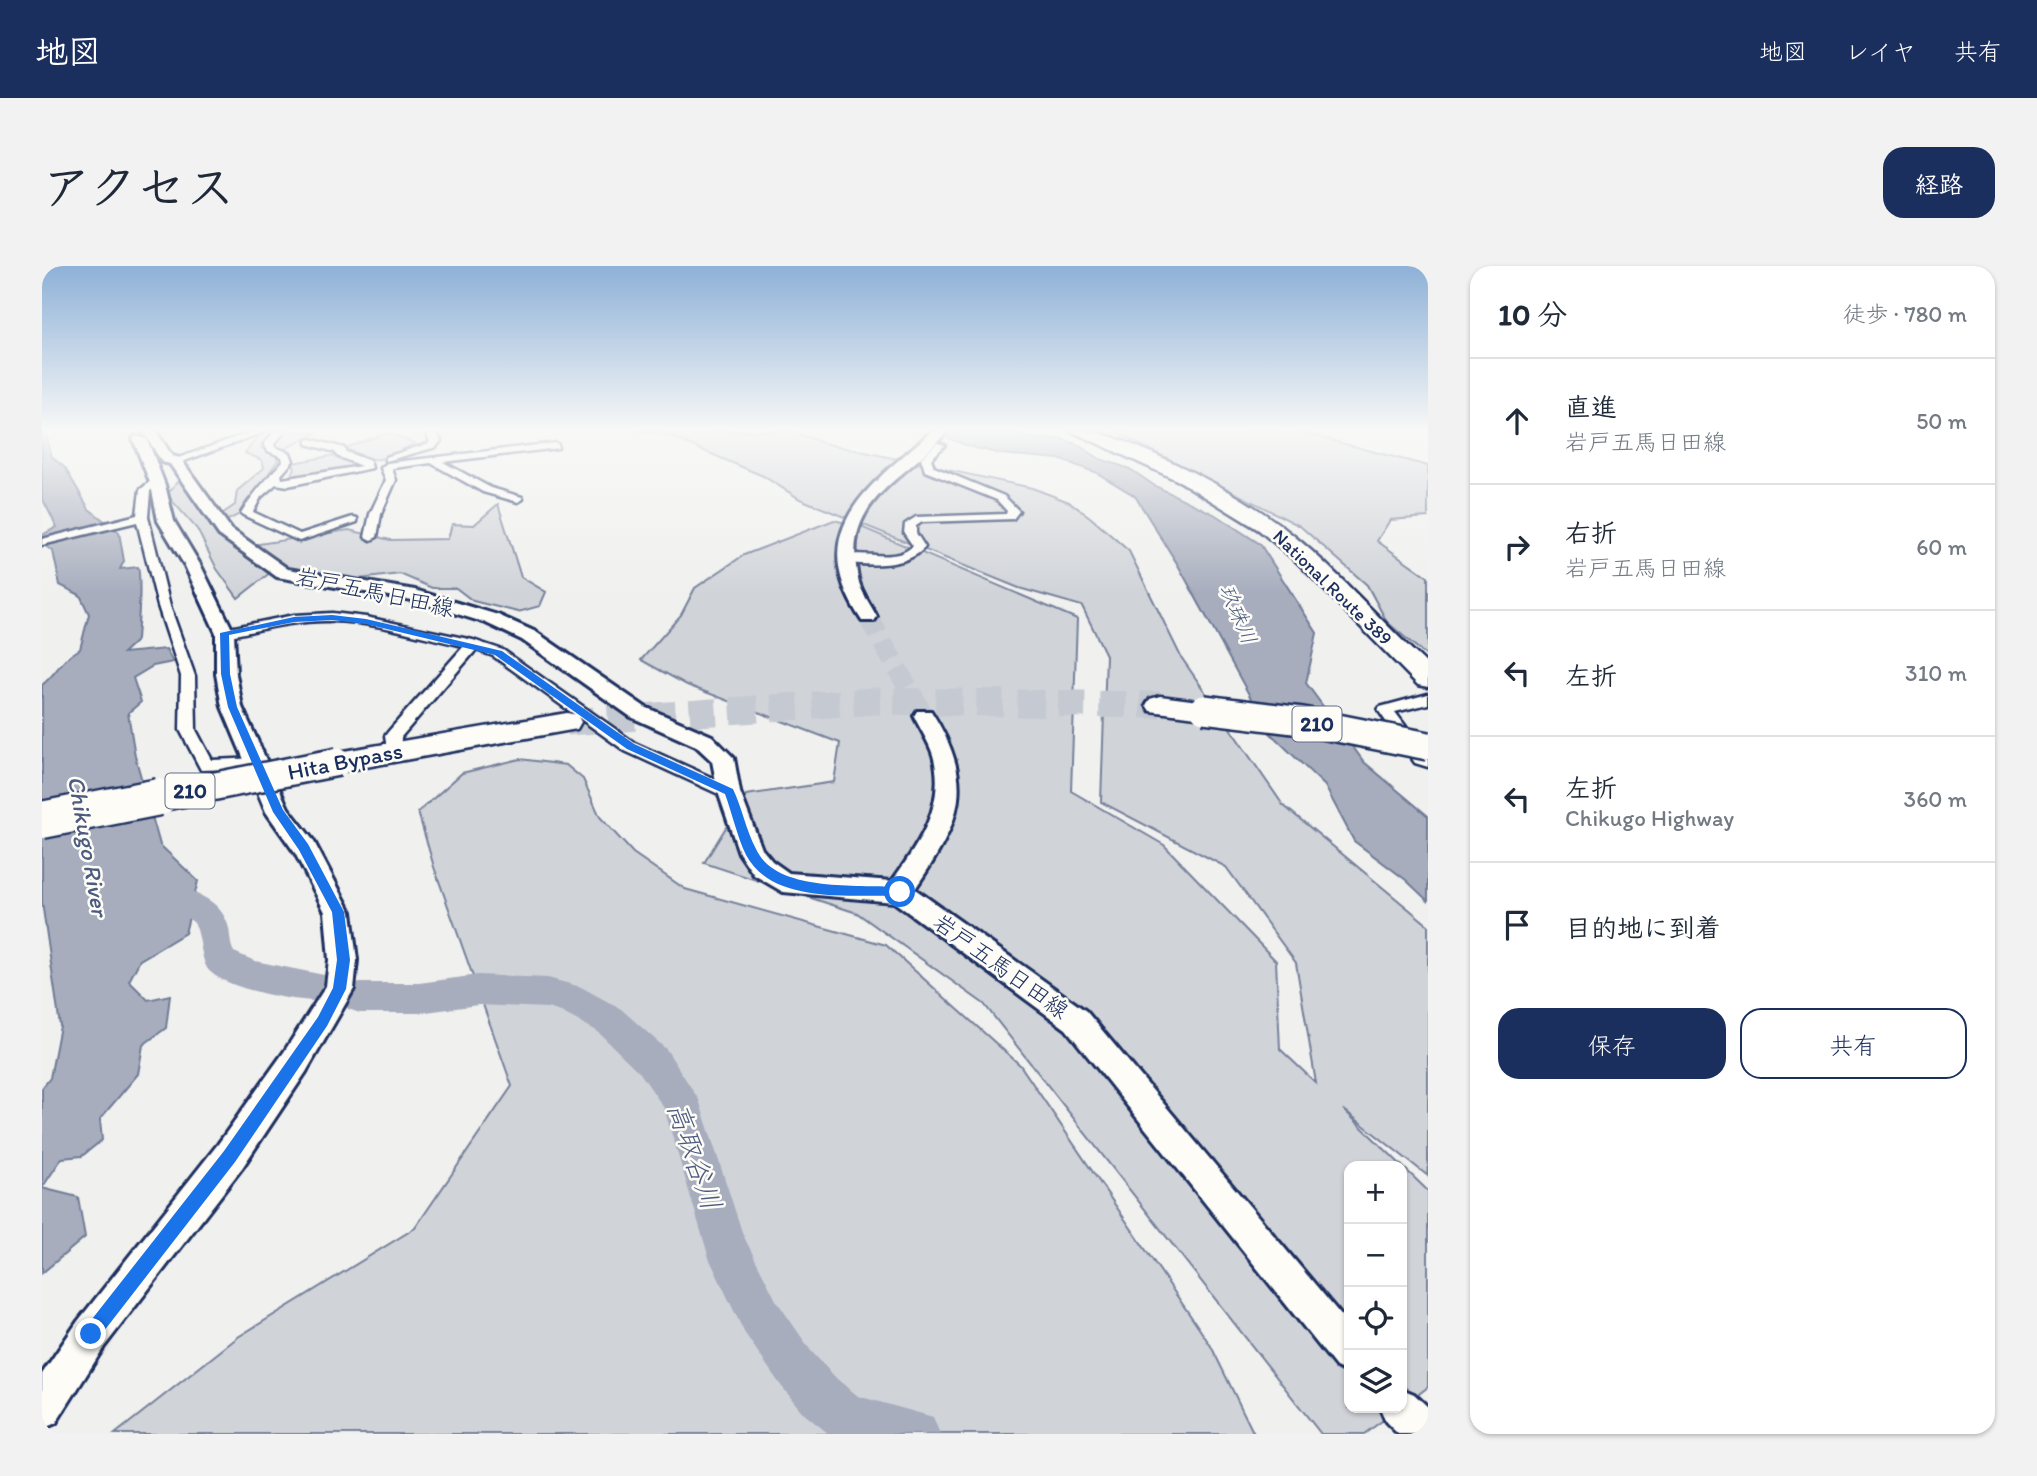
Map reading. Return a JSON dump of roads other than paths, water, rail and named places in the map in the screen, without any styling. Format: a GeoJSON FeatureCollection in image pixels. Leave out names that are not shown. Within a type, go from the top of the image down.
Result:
{"type":"FeatureCollection","features":[{"type":"Feature","properties":{"kind":"highway","name":"National Route 389"},"geometry":{"type":"LineString","coordinates":[[1198,486],[1268,526],[1300,553],[1428,679]]}},
{"type":"Feature","properties":{"kind":"highway","name":"210"},"geometry":{"type":"LineString","coordinates":[[1160,705],[1302,721],[1428,746]]}},
{"type":"Feature","properties":{"kind":"highway","name":"Hita Bypass"},"geometry":{"type":"LineString","coordinates":[[42,820],[338,762],[567,722]]}},
{"type":"Feature","properties":{"kind":"street"},"geometry":{"type":"LineString","coordinates":[[150,486],[145,490],[142,516],[164,606],[188,676],[188,730],[207,766],[258,764]]}},
{"type":"Feature","properties":{"kind":"street"},"geometry":{"type":"LineString","coordinates":[[42,1409],[91,1334],[230,1156],[323,1021],[340,989],[343,960],[338,912],[304,847],[278,812],[232,707],[226,674],[225,633],[193,566],[166,521],[166,486]]}},
{"type":"Feature","properties":{"kind":"street","name":"岩戸五馬日田線"},"geometry":{"type":"LineString","coordinates":[[180,486],[225,532],[275,569],[305,578],[415,596],[492,619],[529,636],[638,712],[704,741],[723,758],[729,792],[751,853],[763,868],[783,882],[805,886],[900,892],[1076,1020],[1346,1350]]}},
{"type":"Feature","properties":{"kind":"street"},"geometry":{"type":"LineString","coordinates":[[269,486],[250,505],[247,513],[299,538],[353,520]]}},
{"type":"Feature","properties":{"kind":"street"},"geometry":{"type":"LineString","coordinates":[[371,537],[372,516],[383,501],[389,486]]}},
{"type":"Feature","properties":{"kind":"street"},"geometry":{"type":"LineString","coordinates":[[479,486],[518,499]]}},
{"type":"Feature","properties":{"kind":"street"},"geometry":{"type":"LineString","coordinates":[[868,617],[849,580],[847,532],[859,508],[884,486]]}},
{"type":"Feature","properties":{"kind":"street"},"geometry":{"type":"LineString","coordinates":[[847,559],[905,557],[914,553],[919,547],[910,533],[911,524],[920,519],[1009,517],[1013,511],[1011,504],[1002,498],[964,486]]}},
{"type":"Feature","properties":{"kind":"street"},"geometry":{"type":"LineString","coordinates":[[42,542],[142,516]]}},
{"type":"Feature","properties":{"kind":"street"},"geometry":{"type":"LineString","coordinates":[[225,633],[294,619],[332,617],[366,621],[473,645],[498,653],[630,747],[729,792]]}},
{"type":"Feature","properties":{"kind":"street"},"geometry":{"type":"LineString","coordinates":[[394,752],[393,736],[473,645]]}},
{"type":"Feature","properties":{"kind":"street"},"geometry":{"type":"LineString","coordinates":[[1428,699],[1385,710],[1421,759],[1428,762]]}},
{"type":"Feature","properties":{"kind":"street"},"geometry":{"type":"LineString","coordinates":[[900,892],[936,836],[948,793],[944,757],[924,716]]}},
{"type":"Feature","properties":{"kind":"street"},"geometry":{"type":"LineString","coordinates":[[1405,1413],[1427,1434]]}},
{"type":"Feature","properties":{"kind":"water","name":"Chikugo River"},"geometry":{"type":"Polygon","coordinates":[[[42,486],[75,486],[89,509],[119,532],[124,561],[120,569],[138,567],[140,593],[137,640],[123,653],[166,649],[173,662],[153,666],[133,678],[141,702],[128,713],[135,756],[160,845],[198,881],[185,933],[140,960],[129,981],[148,1000],[170,995],[166,1028],[143,1045],[138,1074],[100,1119],[102,1140],[82,1156],[62,1158],[42,1188],[42,1088],[50,1078],[60,1026],[42,902],[42,685],[67,658],[80,649],[89,614],[80,595],[60,585],[53,551],[42,544],[42,535],[57,527],[42,498],[42,486]]]}},
{"type":"Feature","properties":{"kind":"water","name":"玖珠川"},"geometry":{"type":"Polygon","coordinates":[[[1118,486],[1154,486],[1214,514],[1260,544],[1317,633],[1306,683],[1364,762],[1428,816],[1428,901],[1406,880],[1354,841],[1325,786],[1270,733],[1178,565],[1135,496],[1118,486]]]}},
{"type":"Feature","properties":{"kind":"water"},"geometry":{"type":"Polygon","coordinates":[[[42,1188],[78,1197],[85,1237],[42,1273],[42,1188]]]}},
{"type":"Feature","properties":{"kind":"waterway","name":"高取谷川"},"geometry":{"type":"LineString","coordinates":[[153,900],[188,904],[204,912],[213,926],[217,954],[222,962],[230,967],[255,976],[322,988]]}},
{"type":"Feature","properties":{"kind":"waterway","name":"高取谷川"},"geometry":{"type":"LineString","coordinates":[[360,998],[419,998],[478,990],[548,993],[569,998],[609,1020],[653,1061],[680,1100],[724,1243],[760,1316],[795,1367],[820,1396],[846,1417],[916,1434]]}},
{"type":"Feature","properties":{"kind":"tunnel"},"geometry":{"type":"LineString","coordinates":[[868,617],[924,716]]}},
{"type":"Feature","properties":{"kind":"tunnel"},"geometry":{"type":"LineString","coordinates":[[567,722],[874,701],[1160,705]]}}]}
